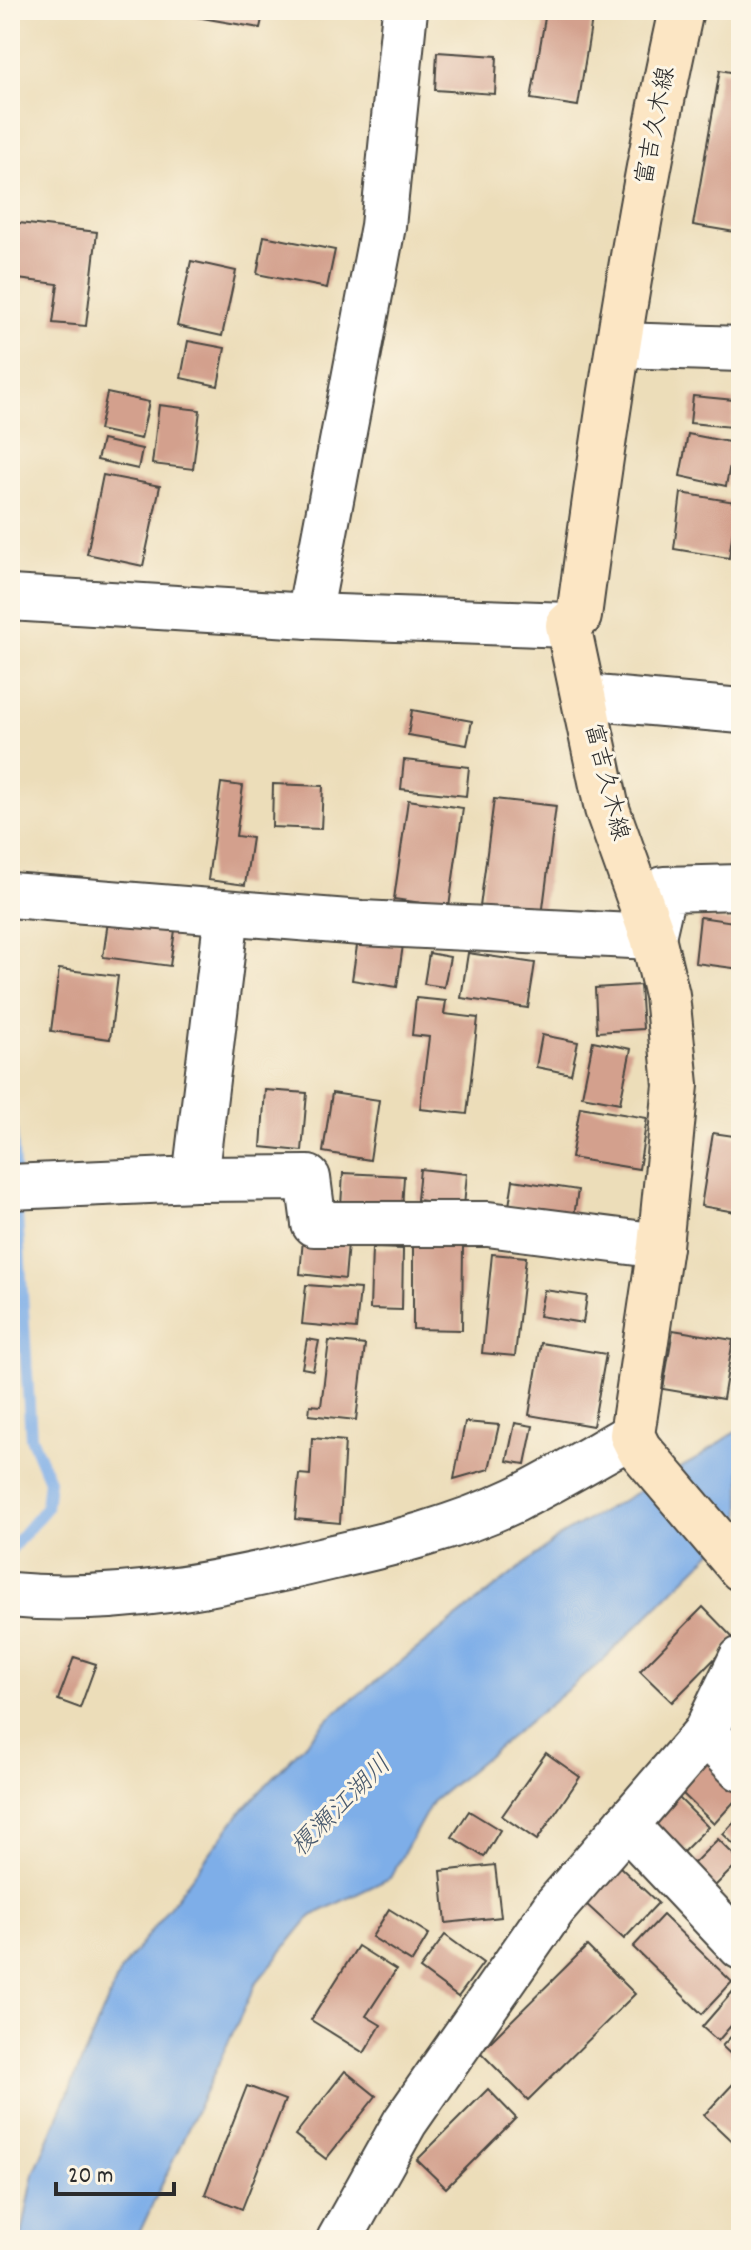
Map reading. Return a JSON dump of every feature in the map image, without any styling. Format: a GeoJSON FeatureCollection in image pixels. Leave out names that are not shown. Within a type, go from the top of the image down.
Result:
{"type":"FeatureCollection","features":[{"type":"Feature","properties":{"kind":"main road","name":"富吉久木線"},"geometry":{"type":"LineString","coordinates":[[642,1449],[676,1085],[667,995],[653,937],[607,809],[568,625],[579,616],[653,138],[681,10]]}},
{"type":"Feature","properties":{"kind":"main road"},"geometry":{"type":"LineString","coordinates":[[642,1449],[734,1560]]}},
{"type":"Feature","properties":{"kind":"street"},"geometry":{"type":"LineString","coordinates":[[309,616],[383,226],[405,10]]}},
{"type":"Feature","properties":{"kind":"street"},"geometry":{"type":"LineString","coordinates":[[619,345],[741,349]]}},
{"type":"Feature","properties":{"kind":"street"},"geometry":{"type":"LineString","coordinates":[[10,598],[309,616],[568,625]]}},
{"type":"Feature","properties":{"kind":"street"},"geometry":{"type":"LineString","coordinates":[[585,697],[741,711]]}},
{"type":"Feature","properties":{"kind":"street"},"geometry":{"type":"LineString","coordinates":[[10,895],[227,913],[653,937],[664,889],[741,887]]}},
{"type":"Feature","properties":{"kind":"street"},"geometry":{"type":"LineString","coordinates":[[195,1179],[227,913]]}},
{"type":"Feature","properties":{"kind":"street"},"geometry":{"type":"LineString","coordinates":[[23,1186],[308,1178],[314,1224],[488,1224],[660,1246]]}},
{"type":"Feature","properties":{"kind":"street"},"geometry":{"type":"LineString","coordinates":[[10,1595],[47,1598],[152,1592],[258,1575],[416,1538],[642,1449]]}},
{"type":"Feature","properties":{"kind":"street"},"geometry":{"type":"LineString","coordinates":[[339,2240],[405,2122],[554,1908],[705,1733],[741,1659]]}},
{"type":"Feature","properties":{"kind":"street"},"geometry":{"type":"LineString","coordinates":[[705,1733],[741,1769]]}},
{"type":"Feature","properties":{"kind":"street"},"geometry":{"type":"LineString","coordinates":[[626,1825],[741,1947]]}},
{"type":"Feature","properties":{"kind":"water","name":"榎瀬江湖川"},"geometry":{"type":"Polygon","coordinates":[[[741,1428],[741,1532],[736,1528],[602,1661],[432,1802],[390,1878],[311,1916],[256,1983],[136,2240],[21,2240],[34,2173],[120,1972],[241,1812],[329,1718],[563,1534],[698,1458],[741,1428]]]}},
{"type":"Feature","properties":{"kind":"building"},"geometry":{"type":"Polygon","coordinates":[[[180,10],[264,10],[260,28],[179,14],[180,10]]]}},
{"type":"Feature","properties":{"kind":"building"},"geometry":{"type":"Polygon","coordinates":[[[546,12],[592,19],[578,106],[531,99],[546,12]]]}},
{"type":"Feature","properties":{"kind":"building"},"geometry":{"type":"Polygon","coordinates":[[[437,52],[497,56],[495,94],[435,90],[437,52]]]}},
{"type":"Feature","properties":{"kind":"building"},"geometry":{"type":"Polygon","coordinates":[[[720,70],[741,74],[741,233],[693,225],[720,70]]]}},
{"type":"Feature","properties":{"kind":"building"},"geometry":{"type":"Polygon","coordinates":[[[10,222],[97,232],[86,326],[53,323],[58,284],[10,278],[10,222]]]}},
{"type":"Feature","properties":{"kind":"building"},"geometry":{"type":"Polygon","coordinates":[[[264,236],[335,250],[327,288],[257,274],[264,236]]]}},
{"type":"Feature","properties":{"kind":"building"},"geometry":{"type":"Polygon","coordinates":[[[191,261],[236,271],[222,336],[177,326],[191,261]]]}},
{"type":"Feature","properties":{"kind":"building"},"geometry":{"type":"Polygon","coordinates":[[[188,341],[225,348],[218,386],[181,378],[188,341]]]}},
{"type":"Feature","properties":{"kind":"building"},"geometry":{"type":"Polygon","coordinates":[[[107,393],[149,402],[141,439],[99,430],[107,393]]]}},
{"type":"Feature","properties":{"kind":"building"},"geometry":{"type":"Polygon","coordinates":[[[693,396],[734,400],[732,427],[690,423],[693,396]]]}},
{"type":"Feature","properties":{"kind":"building"},"geometry":{"type":"Polygon","coordinates":[[[159,405],[200,410],[193,469],[152,464],[159,405]]]}},
{"type":"Feature","properties":{"kind":"building"},"geometry":{"type":"Polygon","coordinates":[[[688,434],[734,443],[726,486],[680,476],[688,434]]]}},
{"type":"Feature","properties":{"kind":"building"},"geometry":{"type":"Polygon","coordinates":[[[102,440],[142,449],[138,469],[97,460],[102,440]]]}},
{"type":"Feature","properties":{"kind":"building"},"geometry":{"type":"Polygon","coordinates":[[[103,475],[160,486],[143,566],[87,554],[103,475]]]}},
{"type":"Feature","properties":{"kind":"building"},"geometry":{"type":"Polygon","coordinates":[[[681,493],[741,503],[741,531],[733,530],[729,558],[674,549],[681,493]]]}},
{"type":"Feature","properties":{"kind":"building"},"geometry":{"type":"Polygon","coordinates":[[[412,710],[472,721],[467,745],[408,735],[412,710]]]}},
{"type":"Feature","properties":{"kind":"building"},"geometry":{"type":"Polygon","coordinates":[[[10,725],[14,725],[12,749],[10,749],[10,725]]]}},
{"type":"Feature","properties":{"kind":"building"},"geometry":{"type":"Polygon","coordinates":[[[404,760],[469,767],[466,796],[401,789],[404,760]]]}},
{"type":"Feature","properties":{"kind":"building"},"geometry":{"type":"Polygon","coordinates":[[[221,783],[243,786],[236,836],[252,838],[245,885],[208,880],[221,783]]]}},
{"type":"Feature","properties":{"kind":"building"},"geometry":{"type":"Polygon","coordinates":[[[273,784],[323,786],[321,829],[272,827],[273,784]]]}},
{"type":"Feature","properties":{"kind":"building"},"geometry":{"type":"Polygon","coordinates":[[[494,799],[556,806],[542,916],[480,907],[494,799]]]}},
{"type":"Feature","properties":{"kind":"building"},"geometry":{"type":"Polygon","coordinates":[[[408,800],[463,808],[449,907],[394,899],[408,800]]]}},
{"type":"Feature","properties":{"kind":"building"},"geometry":{"type":"Polygon","coordinates":[[[700,917],[741,923],[741,969],[695,963],[700,917]]]}},
{"type":"Feature","properties":{"kind":"building"},"geometry":{"type":"Polygon","coordinates":[[[108,921],[175,930],[170,966],[103,957],[108,921]]]}},
{"type":"Feature","properties":{"kind":"building"},"geometry":{"type":"Polygon","coordinates":[[[358,939],[403,945],[397,987],[352,980],[358,939]]]}},
{"type":"Feature","properties":{"kind":"building"},"geometry":{"type":"Polygon","coordinates":[[[429,953],[450,957],[444,987],[424,984],[429,953]]]}},
{"type":"Feature","properties":{"kind":"building"},"geometry":{"type":"Polygon","coordinates":[[[468,953],[535,963],[528,1008],[461,998],[468,953]]]}},
{"type":"Feature","properties":{"kind":"building"},"geometry":{"type":"Polygon","coordinates":[[[59,969],[118,976],[110,1039],[51,1031],[59,969]]]}},
{"type":"Feature","properties":{"kind":"building"},"geometry":{"type":"Polygon","coordinates":[[[640,985],[643,1029],[597,1032],[595,988],[640,985]]]}},
{"type":"Feature","properties":{"kind":"building"},"geometry":{"type":"Polygon","coordinates":[[[416,998],[446,1001],[444,1014],[478,1018],[467,1114],[420,1109],[429,1037],[412,1035],[416,998]]]}},
{"type":"Feature","properties":{"kind":"building"},"geometry":{"type":"Polygon","coordinates":[[[542,1035],[578,1042],[571,1074],[536,1067],[542,1035]]]}},
{"type":"Feature","properties":{"kind":"building"},"geometry":{"type":"Polygon","coordinates":[[[593,1041],[631,1049],[620,1103],[582,1096],[593,1041]]]}},
{"type":"Feature","properties":{"kind":"building"},"geometry":{"type":"Polygon","coordinates":[[[265,1090],[307,1093],[302,1151],[261,1147],[265,1090]]]}},
{"type":"Feature","properties":{"kind":"building"},"geometry":{"type":"Polygon","coordinates":[[[332,1093],[379,1100],[370,1160],[323,1152],[332,1093]]]}},
{"type":"Feature","properties":{"kind":"building"},"geometry":{"type":"Polygon","coordinates":[[[580,1107],[647,1118],[639,1169],[571,1158],[580,1107]]]}},
{"type":"Feature","properties":{"kind":"building"},"geometry":{"type":"Polygon","coordinates":[[[713,1133],[741,1137],[741,1213],[701,1206],[713,1133]]]}},
{"type":"Feature","properties":{"kind":"building"},"geometry":{"type":"Polygon","coordinates":[[[420,1169],[467,1174],[464,1206],[417,1200],[420,1169]]]}},
{"type":"Feature","properties":{"kind":"building"},"geometry":{"type":"Polygon","coordinates":[[[343,1173],[404,1176],[402,1209],[341,1206],[343,1173]]]}},
{"type":"Feature","properties":{"kind":"building"},"geometry":{"type":"Polygon","coordinates":[[[513,1180],[578,1190],[574,1216],[509,1206],[513,1180]]]}},
{"type":"Feature","properties":{"kind":"building"},"geometry":{"type":"Polygon","coordinates":[[[303,1239],[348,1243],[345,1279],[300,1274],[303,1239]]]}},
{"type":"Feature","properties":{"kind":"building"},"geometry":{"type":"Polygon","coordinates":[[[413,1245],[463,1245],[462,1330],[413,1329],[413,1245]]]}},
{"type":"Feature","properties":{"kind":"building"},"geometry":{"type":"Polygon","coordinates":[[[372,1248],[403,1249],[402,1310],[370,1309],[372,1248]]]}},
{"type":"Feature","properties":{"kind":"building"},"geometry":{"type":"Polygon","coordinates":[[[492,1254],[526,1257],[515,1356],[482,1353],[492,1254]]]}},
{"type":"Feature","properties":{"kind":"building"},"geometry":{"type":"Polygon","coordinates":[[[306,1285],[360,1289],[356,1329],[302,1324],[306,1285]]]}},
{"type":"Feature","properties":{"kind":"building"},"geometry":{"type":"Polygon","coordinates":[[[544,1290],[587,1296],[583,1323],[539,1316],[544,1290]]]}},
{"type":"Feature","properties":{"kind":"building"},"geometry":{"type":"Polygon","coordinates":[[[673,1330],[733,1340],[723,1399],[663,1389],[673,1330]]]}},
{"type":"Feature","properties":{"kind":"building"},"geometry":{"type":"Polygon","coordinates":[[[307,1339],[319,1341],[313,1370],[302,1368],[307,1339]]]}},
{"type":"Feature","properties":{"kind":"building"},"geometry":{"type":"Polygon","coordinates":[[[329,1341],[365,1345],[356,1420],[309,1415],[310,1405],[321,1406],[329,1341]]]}},
{"type":"Feature","properties":{"kind":"building"},"geometry":{"type":"Polygon","coordinates":[[[541,1343],[606,1354],[593,1426],[529,1415],[541,1343]]]}},
{"type":"Feature","properties":{"kind":"building"},"geometry":{"type":"Polygon","coordinates":[[[465,1422],[499,1425],[489,1469],[454,1479],[465,1422]]]}},
{"type":"Feature","properties":{"kind":"building"},"geometry":{"type":"Polygon","coordinates":[[[515,1423],[533,1426],[525,1464],[507,1461],[515,1423]]]}},
{"type":"Feature","properties":{"kind":"building"},"geometry":{"type":"Polygon","coordinates":[[[312,1438],[345,1441],[340,1523],[295,1519],[299,1474],[310,1475],[312,1438]]]}},
{"type":"Feature","properties":{"kind":"building"},"geometry":{"type":"Polygon","coordinates":[[[703,1607],[734,1639],[672,1702],[640,1671],[703,1607]]]}},
{"type":"Feature","properties":{"kind":"building"},"geometry":{"type":"Polygon","coordinates":[[[74,1657],[96,1664],[80,1708],[58,1700],[74,1657]]]}},
{"type":"Feature","properties":{"kind":"building"},"geometry":{"type":"Polygon","coordinates":[[[741,1708],[741,1732],[735,1721],[741,1708]]]}},
{"type":"Feature","properties":{"kind":"building"},"geometry":{"type":"Polygon","coordinates":[[[546,1753],[580,1777],[537,1840],[502,1816],[546,1753]]]}},
{"type":"Feature","properties":{"kind":"building"},"geometry":{"type":"Polygon","coordinates":[[[707,1761],[741,1794],[714,1824],[679,1790],[707,1761]]]}},
{"type":"Feature","properties":{"kind":"building"},"geometry":{"type":"Polygon","coordinates":[[[675,1794],[708,1827],[682,1853],[649,1820],[675,1794]]]}},
{"type":"Feature","properties":{"kind":"building"},"geometry":{"type":"Polygon","coordinates":[[[469,1811],[500,1830],[484,1857],[452,1837],[469,1811]]]}},
{"type":"Feature","properties":{"kind":"building"},"geometry":{"type":"Polygon","coordinates":[[[741,1815],[741,1851],[723,1834],[741,1815]]]}},
{"type":"Feature","properties":{"kind":"building"},"geometry":{"type":"Polygon","coordinates":[[[718,1839],[740,1861],[710,1891],[688,1869],[718,1839]]]}},
{"type":"Feature","properties":{"kind":"building"},"geometry":{"type":"Polygon","coordinates":[[[495,1865],[501,1917],[446,1923],[441,1871],[495,1865]]]}},
{"type":"Feature","properties":{"kind":"building"},"geometry":{"type":"Polygon","coordinates":[[[619,1866],[658,1903],[624,1939],[585,1903],[619,1866]]]}},
{"type":"Feature","properties":{"kind":"building"},"geometry":{"type":"Polygon","coordinates":[[[389,1909],[429,1934],[412,1962],[372,1937],[389,1909]]]}},
{"type":"Feature","properties":{"kind":"building"},"geometry":{"type":"Polygon","coordinates":[[[663,1915],[732,1982],[702,2014],[633,1947],[663,1915]]]}},
{"type":"Feature","properties":{"kind":"building"},"geometry":{"type":"Polygon","coordinates":[[[445,1935],[483,1963],[458,1997],[420,1969],[445,1935]]]}},
{"type":"Feature","properties":{"kind":"building"},"geometry":{"type":"Polygon","coordinates":[[[358,1946],[396,1970],[366,2016],[381,2025],[364,2053],[311,2020],[358,1946]]]}},
{"type":"Feature","properties":{"kind":"building"},"geometry":{"type":"Polygon","coordinates":[[[587,1946],[635,1994],[528,2100],[480,2052],[587,1946]]]}},
{"type":"Feature","properties":{"kind":"building"},"geometry":{"type":"Polygon","coordinates":[[[741,1982],[741,2014],[718,2041],[702,2027],[741,1982]]]}},
{"type":"Feature","properties":{"kind":"building"},"geometry":{"type":"Polygon","coordinates":[[[741,2026],[741,2064],[722,2046],[741,2026]]]}},
{"type":"Feature","properties":{"kind":"building"},"geometry":{"type":"Polygon","coordinates":[[[345,2071],[376,2096],[326,2159],[295,2135],[345,2071]]]}},
{"type":"Feature","properties":{"kind":"building"},"geometry":{"type":"Polygon","coordinates":[[[733,2084],[741,2092],[741,2150],[704,2115],[733,2084]]]}},
{"type":"Feature","properties":{"kind":"building"},"geometry":{"type":"Polygon","coordinates":[[[247,2086],[285,2100],[242,2209],[205,2194],[247,2086]]]}},
{"type":"Feature","properties":{"kind":"building"},"geometry":{"type":"Polygon","coordinates":[[[488,2089],[516,2118],[446,2188],[417,2160],[488,2089]]]}},
{"type":"Feature","properties":{"kind":"waterway"},"geometry":{"type":"LineString","coordinates":[[10,1104],[31,1437],[49,1480],[46,1508],[10,1550]]}}]}
